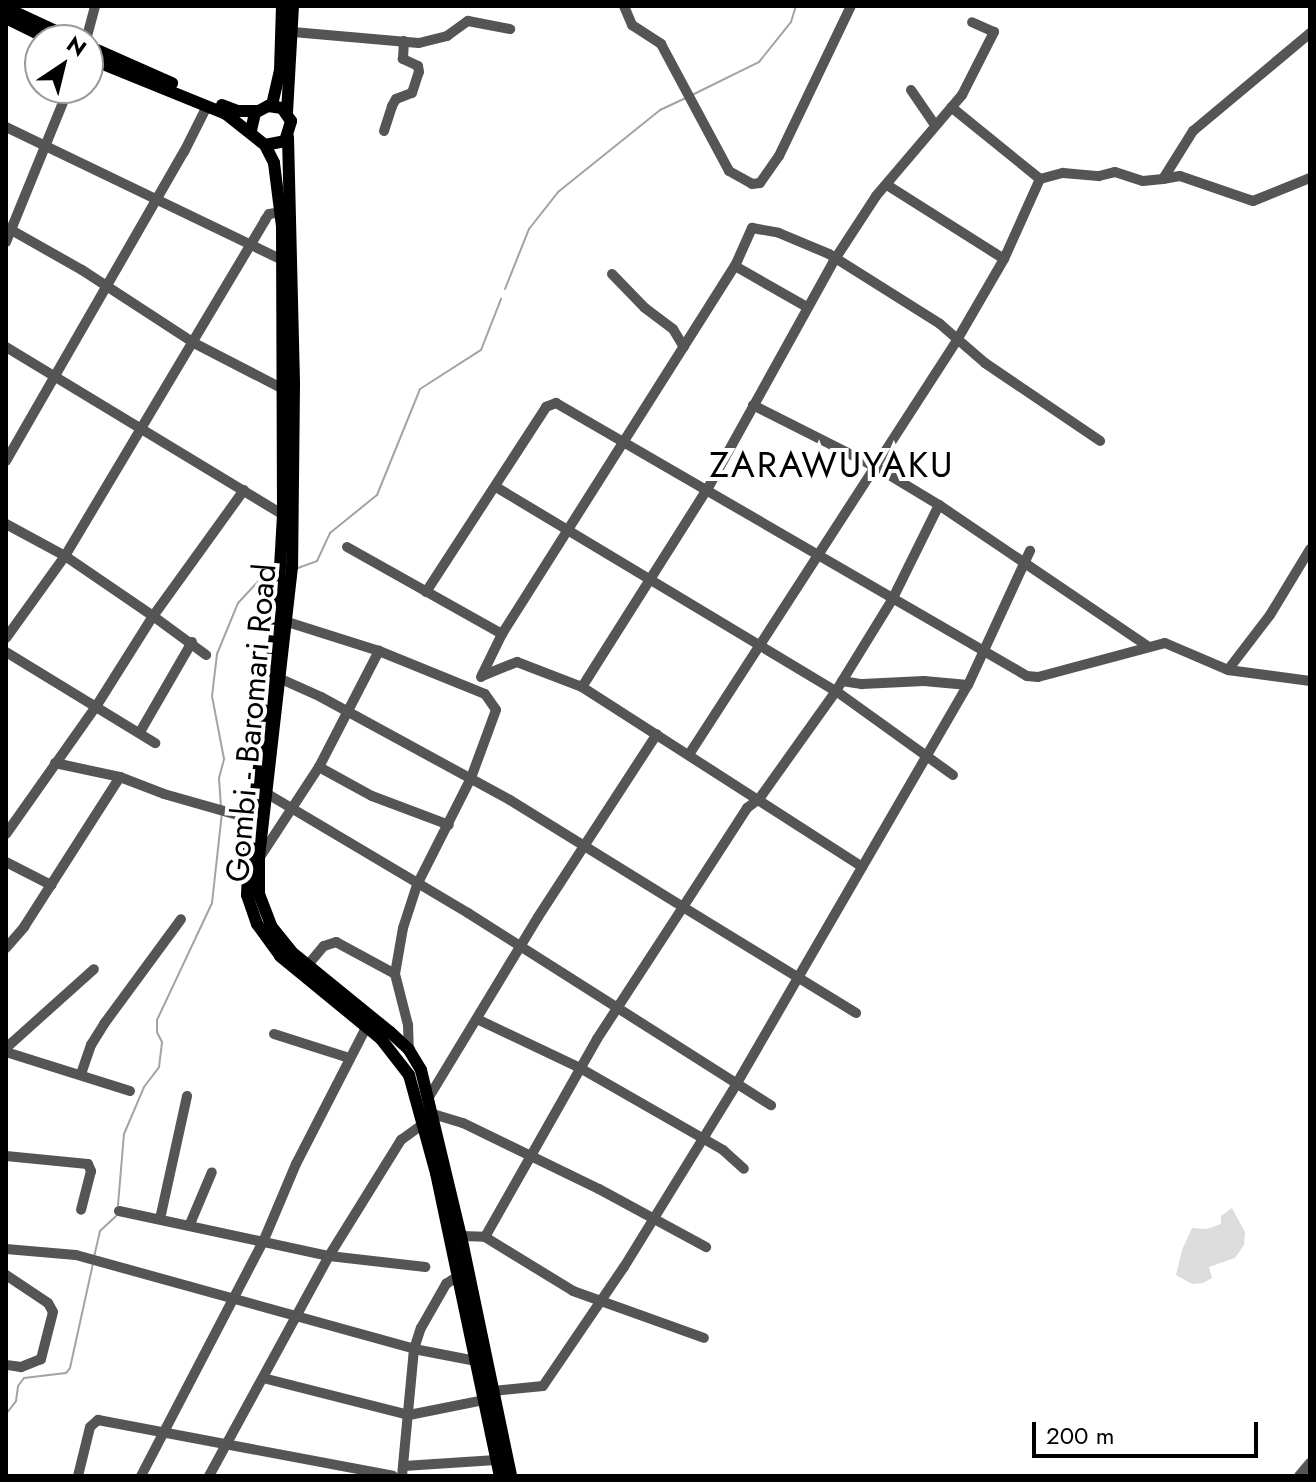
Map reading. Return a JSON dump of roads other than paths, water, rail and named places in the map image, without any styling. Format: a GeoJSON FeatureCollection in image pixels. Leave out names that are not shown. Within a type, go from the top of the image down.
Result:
{"type":"FeatureCollection","features":[{"type":"Feature","properties":{"kind":"main road"},"geometry":{"type":"LineString","coordinates":[[272,105],[280,70],[282,6]]}},
{"type":"Feature","properties":{"kind":"main road"},"geometry":{"type":"LineString","coordinates":[[104,64],[207,106],[251,131],[265,145],[278,145],[288,137],[292,125],[287,113],[293,6]]}},
{"type":"Feature","properties":{"kind":"main road"},"geometry":{"type":"LineString","coordinates":[[6,8],[40,24]]}},
{"type":"Feature","properties":{"kind":"main road"},"geometry":{"type":"LineString","coordinates":[[6,18],[24,27]]}},
{"type":"Feature","properties":{"kind":"main road"},"geometry":{"type":"LineString","coordinates":[[104,53],[238,111],[257,111],[272,105],[287,113]]}},
{"type":"Feature","properties":{"kind":"main road"},"geometry":{"type":"LineString","coordinates":[[251,131],[251,120],[257,111]]}},
{"type":"Feature","properties":{"kind":"main road","name":"Gombi - Baromari Road"},"geometry":{"type":"LineString","coordinates":[[288,137],[294,384],[287,566],[282,620],[252,819],[247,895],[261,932],[295,971],[367,1026],[402,1062],[428,1118],[461,1236],[476,1361],[489,1396],[500,1476]]}},
{"type":"Feature","properties":{"kind":"main road","name":"Gombi - Baromari Road"},"geometry":{"type":"LineString","coordinates":[[265,145],[274,163],[281,212],[283,515],[287,566]]}},
{"type":"Feature","properties":{"kind":"main road","name":"Gombi - Baromari Road"},"geometry":{"type":"LineString","coordinates":[[282,620],[281,679],[257,878],[263,910],[280,938],[307,966],[409,1050],[421,1070],[429,1097],[428,1118],[489,1396],[511,1476]]}},
{"type":"Feature","properties":{"kind":"street"},"geometry":{"type":"LineString","coordinates":[[624,6],[632,25],[661,44],[729,171],[752,184],[760,183],[779,156],[851,6]]}},
{"type":"Feature","properties":{"kind":"street"},"geometry":{"type":"LineString","coordinates":[[293,32],[404,41],[433,40],[468,21],[510,29]]}},
{"type":"Feature","properties":{"kind":"street"},"geometry":{"type":"LineString","coordinates":[[582,687],[708,488],[835,259],[887,185],[975,73],[994,32],[972,22]]}},
{"type":"Feature","properties":{"kind":"street"},"geometry":{"type":"LineString","coordinates":[[1163,179],[1193,131],[1270,62],[1310,33]]}},
{"type":"Feature","properties":{"kind":"street"},"geometry":{"type":"LineString","coordinates":[[384,131],[396,99],[412,93],[419,72],[418,66],[403,59],[404,41]]}},
{"type":"Feature","properties":{"kind":"street"},"geometry":{"type":"LineString","coordinates":[[911,90],[935,125]]}},
{"type":"Feature","properties":{"kind":"street"},"geometry":{"type":"LineString","coordinates":[[6,242],[9,228],[63,104]]}},
{"type":"Feature","properties":{"kind":"street"},"geometry":{"type":"LineString","coordinates":[[6,461],[157,200],[207,106]]}},
{"type":"Feature","properties":{"kind":"street"},"geometry":{"type":"LineString","coordinates":[[951,107],[1040,179]]}},
{"type":"Feature","properties":{"kind":"street"},"geometry":{"type":"LineString","coordinates":[[6,127],[282,260]]}},
{"type":"Feature","properties":{"kind":"street"},"geometry":{"type":"LineString","coordinates":[[1040,179],[1063,173],[1099,176],[1115,172],[1143,181],[1180,176],[1253,201],[1310,178]]}},
{"type":"Feature","properties":{"kind":"street"},"geometry":{"type":"LineString","coordinates":[[690,753],[957,340],[1004,259],[1040,179]]}},
{"type":"Feature","properties":{"kind":"street"},"geometry":{"type":"LineString","coordinates":[[887,185],[1004,259]]}},
{"type":"Feature","properties":{"kind":"street"},"geometry":{"type":"LineString","coordinates":[[6,638],[65,556],[269,214],[281,212]]}},
{"type":"Feature","properties":{"kind":"street"},"geometry":{"type":"LineString","coordinates":[[472,689],[502,634],[735,266],[748,232],[758,227],[801,240],[925,314],[1100,441]]}},
{"type":"Feature","properties":{"kind":"street"},"geometry":{"type":"LineString","coordinates":[[9,228],[107,286],[194,343],[283,389]]}},
{"type":"Feature","properties":{"kind":"street"},"geometry":{"type":"LineString","coordinates":[[735,266],[807,307]]}},
{"type":"Feature","properties":{"kind":"street"},"geometry":{"type":"LineString","coordinates":[[612,274],[645,308],[673,329],[684,347]]}},
{"type":"Feature","properties":{"kind":"street"},"geometry":{"type":"LineString","coordinates":[[6,347],[283,515]]}},
{"type":"Feature","properties":{"kind":"street"},"geometry":{"type":"LineString","coordinates":[[426,592],[496,487],[506,466],[550,403],[556,403],[708,488],[892,600],[1027,676],[1038,677],[1165,643],[1228,670],[1310,681]]}},
{"type":"Feature","properties":{"kind":"street"},"geometry":{"type":"LineString","coordinates":[[753,405],[876,467],[939,505],[1147,646]]}},
{"type":"Feature","properties":{"kind":"street"},"geometry":{"type":"LineString","coordinates":[[496,487],[759,646],[839,686],[953,775]]}},
{"type":"Feature","properties":{"kind":"street"},"geometry":{"type":"LineString","coordinates":[[6,834],[97,705],[153,616],[244,490]]}},
{"type":"Feature","properties":{"kind":"street"},"geometry":{"type":"LineString","coordinates":[[485,1237],[618,1006],[747,808],[759,799],[839,686],[892,600],[939,505]]}},
{"type":"Feature","properties":{"kind":"street"},"geometry":{"type":"LineString","coordinates":[[6,524],[65,556],[192,642],[206,655]]}},
{"type":"Feature","properties":{"kind":"street"},"geometry":{"type":"LineString","coordinates":[[347,547],[502,634]]}},
{"type":"Feature","properties":{"kind":"street"},"geometry":{"type":"LineString","coordinates":[[1228,670],[1270,615],[1310,549]]}},
{"type":"Feature","properties":{"kind":"street"},"geometry":{"type":"LineString","coordinates":[[263,1378],[409,1415],[543,1386],[600,1302],[737,1083],[968,685],[1030,551]]}},
{"type":"Feature","properties":{"kind":"street"},"geometry":{"type":"LineString","coordinates":[[282,620],[379,651],[485,694],[496,710],[471,778],[417,885],[403,928],[395,974],[408,1025],[409,1050]]}},
{"type":"Feature","properties":{"kind":"street"},"geometry":{"type":"LineString","coordinates":[[140,732],[192,642]]}},
{"type":"Feature","properties":{"kind":"street"},"geometry":{"type":"LineString","coordinates":[[259,858],[319,767],[379,651]]}},
{"type":"Feature","properties":{"kind":"street"},"geometry":{"type":"LineString","coordinates":[[6,652],[155,743]]}},
{"type":"Feature","properties":{"kind":"street"},"geometry":{"type":"LineString","coordinates":[[481,677],[517,662],[582,687],[690,753],[862,867]]}},
{"type":"Feature","properties":{"kind":"street"},"geometry":{"type":"LineString","coordinates":[[281,679],[350,712],[471,778],[856,1013]]}},
{"type":"Feature","properties":{"kind":"street"},"geometry":{"type":"LineString","coordinates":[[839,686],[924,681],[968,685]]}},
{"type":"Feature","properties":{"kind":"street"},"geometry":{"type":"LineString","coordinates":[[429,1097],[479,1020],[520,947],[657,734]]}},
{"type":"Feature","properties":{"kind":"street"},"geometry":{"type":"LineString","coordinates":[[55,763],[120,777],[252,819]]}},
{"type":"Feature","properties":{"kind":"street"},"geometry":{"type":"LineString","coordinates":[[319,767],[372,796],[449,825]]}},
{"type":"Feature","properties":{"kind":"street"},"geometry":{"type":"LineString","coordinates":[[6,948],[51,885],[120,777]]}},
{"type":"Feature","properties":{"kind":"street"},"geometry":{"type":"LineString","coordinates":[[266,793],[618,1006],[771,1105]]}},
{"type":"Feature","properties":{"kind":"street"},"geometry":{"type":"LineString","coordinates":[[6,862],[51,885]]}},
{"type":"Feature","properties":{"kind":"street"},"geometry":{"type":"LineString","coordinates":[[81,1074],[98,1034],[181,919]]}},
{"type":"Feature","properties":{"kind":"street"},"geometry":{"type":"LineString","coordinates":[[307,966],[324,946],[336,942],[395,974]]}},
{"type":"Feature","properties":{"kind":"street"},"geometry":{"type":"LineString","coordinates":[[94,969],[6,1050],[130,1091]]}},
{"type":"Feature","properties":{"kind":"street"},"geometry":{"type":"LineString","coordinates":[[479,1020],[580,1068],[723,1150],[744,1169]]}},
{"type":"Feature","properties":{"kind":"street"},"geometry":{"type":"LineString","coordinates":[[141,1476],[160,1434],[263,1242],[367,1026]]}},
{"type":"Feature","properties":{"kind":"street"},"geometry":{"type":"LineString","coordinates":[[274,1034],[349,1058]]}},
{"type":"Feature","properties":{"kind":"street"},"geometry":{"type":"LineString","coordinates":[[160,1219],[187,1096]]}},
{"type":"Feature","properties":{"kind":"street"},"geometry":{"type":"LineString","coordinates":[[209,1476],[329,1256],[401,1140],[428,1118],[463,1123],[706,1247]]}},
{"type":"Feature","properties":{"kind":"street"},"geometry":{"type":"LineString","coordinates":[[6,1156],[88,1164],[91,1171],[81,1210]]}},
{"type":"Feature","properties":{"kind":"street"},"geometry":{"type":"LineString","coordinates":[[190,1224],[212,1172]]}},
{"type":"Feature","properties":{"kind":"street"},"geometry":{"type":"LineString","coordinates":[[119,1211],[329,1256],[425,1267]]}},
{"type":"Feature","properties":{"kind":"street"},"geometry":{"type":"LineString","coordinates":[[461,1236],[485,1237],[550,1279],[600,1302],[704,1338]]}},
{"type":"Feature","properties":{"kind":"street"},"geometry":{"type":"LineString","coordinates":[[6,1249],[92,1260],[233,1296],[414,1349],[476,1361]]}},
{"type":"Feature","properties":{"kind":"street"},"geometry":{"type":"LineString","coordinates":[[6,1275],[48,1303],[53,1312],[41,1359],[21,1367],[6,1365]]}},
{"type":"Feature","properties":{"kind":"street"},"geometry":{"type":"LineString","coordinates":[[465,1282],[452,1280],[446,1284],[421,1328],[414,1349],[403,1471],[496,1460]]}},
{"type":"Feature","properties":{"kind":"street"},"geometry":{"type":"LineString","coordinates":[[78,1476],[93,1422],[98,1420],[225,1447],[393,1476]]}},
{"type":"Feature","properties":{"kind":"street"},"geometry":{"type":"LineString","coordinates":[[1299,1476],[1310,1463]]}},
{"type":"Feature","properties":{"kind":"waterway"},"geometry":{"type":"LineString","coordinates":[[692,95],[759,62],[791,22],[796,6]]}},
{"type":"Feature","properties":{"kind":"waterway"},"geometry":{"type":"LineString","coordinates":[[505,289],[529,229],[558,192],[660,110],[686,98]]}},
{"type":"Feature","properties":{"kind":"waterway"},"geometry":{"type":"LineString","coordinates":[[298,568],[317,561],[330,533],[377,495],[420,389],[481,350],[501,299]]}},
{"type":"Feature","properties":{"kind":"waterway"},"geometry":{"type":"LineString","coordinates":[[221,807],[219,778],[224,759],[212,696],[217,654],[238,603],[267,572],[275,568]]}},
{"type":"Feature","properties":{"kind":"waterway"},"geometry":{"type":"LineString","coordinates":[[118,1205],[124,1134],[144,1087],[159,1067],[162,1042],[157,1032],[157,1020],[212,903],[222,813]]}},
{"type":"Feature","properties":{"kind":"waterway"},"geometry":{"type":"LineString","coordinates":[[94,1257],[100,1231],[116,1216]]}},
{"type":"Feature","properties":{"kind":"waterway"},"geometry":{"type":"LineString","coordinates":[[6,1414],[16,1401],[18,1386],[24,1378],[66,1373],[70,1368],[93,1263]]}},
{"type":"Feature","properties":{"kind":"district","name":"ZARAWUYAKU"},"geometry":{"type":"Point","coordinates":[832,465]}}]}
